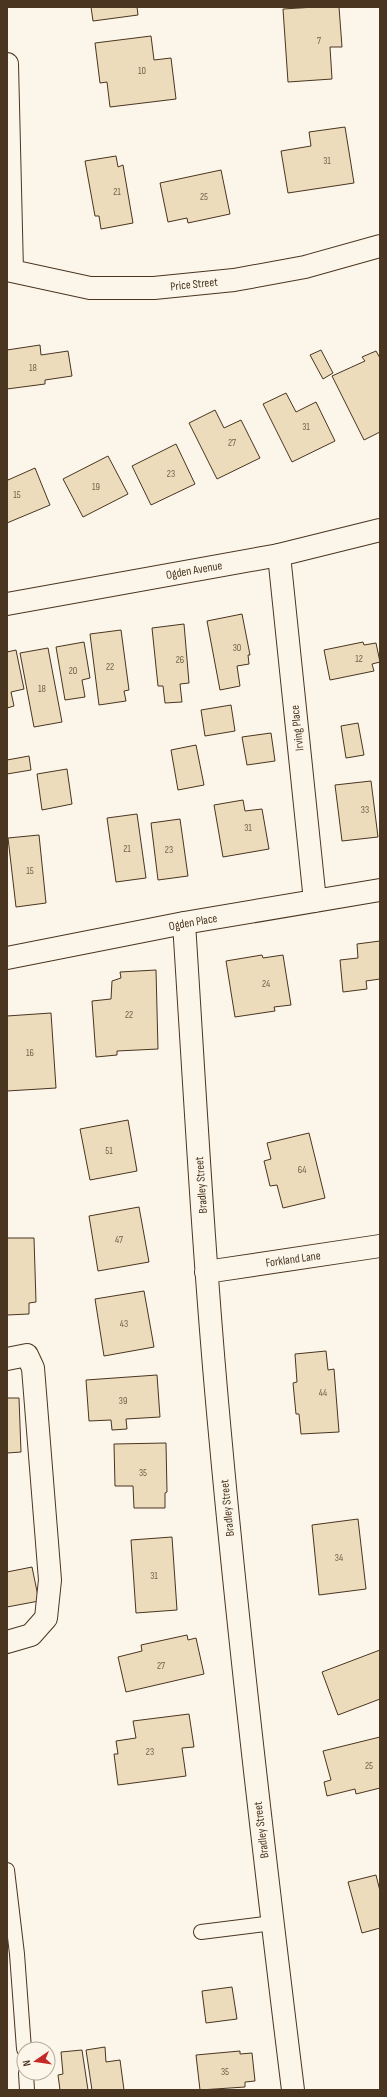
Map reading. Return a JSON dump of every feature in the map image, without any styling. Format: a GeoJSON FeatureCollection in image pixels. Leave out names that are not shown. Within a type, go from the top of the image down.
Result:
{"type":"FeatureCollection","features":[{"type":"Feature","properties":{"kind":"street"},"geometry":{"type":"LineString","coordinates":[[7,64],[10,270]]}},
{"type":"Feature","properties":{"kind":"street","name":"Price Street"},"geometry":{"type":"LineString","coordinates":[[10,270],[90,288],[154,288],[234,280],[305,267],[380,246]]}},
{"type":"Feature","properties":{"kind":"street","name":"Ogden Avenue"},"geometry":{"type":"LineString","coordinates":[[7,604],[279,555],[380,530]]}},
{"type":"Feature","properties":{"kind":"street","name":"Irving Place"},"geometry":{"type":"LineString","coordinates":[[279,555],[315,901]]}},
{"type":"Feature","properties":{"kind":"street","name":"Ogden Place"},"geometry":{"type":"LineString","coordinates":[[7,958],[184,923],[380,890]]}},
{"type":"Feature","properties":{"kind":"street","name":"Bradley Street"},"geometry":{"type":"LineString","coordinates":[[184,923],[206,1272],[220,1434],[242,1653],[293,2090]]}},
{"type":"Feature","properties":{"kind":"street","name":"Forkland Lane"},"geometry":{"type":"LineString","coordinates":[[206,1272],[380,1246]]}},
{"type":"Feature","properties":{"kind":"street"},"geometry":{"type":"LineString","coordinates":[[7,1642],[31,1635],[46,1618],[50,1580],[33,1368],[17,1357]]}},
{"type":"Feature","properties":{"kind":"lane"},"geometry":{"type":"LineString","coordinates":[[7,1870],[12,1957],[23,2041]]}},
{"type":"Feature","properties":{"kind":"lane"},"geometry":{"type":"LineString","coordinates":[[201,1932],[273,1923]]}},
{"type":"Feature","properties":{"kind":"building"},"geometry":{"type":"Polygon","coordinates":[[[91,7],[137,7],[138,15],[93,21],[91,7]]]}},
{"type":"Feature","properties":{"kind":"building"},"geometry":{"type":"Polygon","coordinates":[[[339,7],[342,47],[330,47],[332,79],[288,82],[283,9],[339,7]]]}},
{"type":"Feature","properties":{"kind":"building"},"geometry":{"type":"Polygon","coordinates":[[[151,36],[154,60],[171,58],[176,99],[110,107],[107,82],[100,83],[95,43],[151,36]]]}},
{"type":"Feature","properties":{"kind":"building"},"geometry":{"type":"Polygon","coordinates":[[[345,127],[354,183],[288,193],[281,151],[311,146],[309,132],[345,127]]]}},
{"type":"Feature","properties":{"kind":"building"},"geometry":{"type":"Polygon","coordinates":[[[116,156],[118,167],[123,165],[133,223],[101,229],[99,216],[95,216],[85,161],[116,156]]]}},
{"type":"Feature","properties":{"kind":"building"},"geometry":{"type":"Polygon","coordinates":[[[221,170],[230,214],[188,223],[187,218],[168,222],[160,183],[221,170]]]}},
{"type":"Feature","properties":{"kind":"building"},"geometry":{"type":"Polygon","coordinates":[[[40,345],[41,355],[68,351],[72,376],[45,380],[45,384],[7,389],[7,350],[40,345]]]}},
{"type":"Feature","properties":{"kind":"building"},"geometry":{"type":"Polygon","coordinates":[[[321,350],[333,373],[323,379],[310,355],[321,350]]]}},
{"type":"Feature","properties":{"kind":"building"},"geometry":{"type":"Polygon","coordinates":[[[376,351],[380,358],[380,432],[364,440],[332,376],[365,361],[362,357],[376,351]]]}},
{"type":"Feature","properties":{"kind":"building"},"geometry":{"type":"Polygon","coordinates":[[[286,393],[296,412],[316,402],[335,441],[292,462],[263,404],[286,393]]]}},
{"type":"Feature","properties":{"kind":"building"},"geometry":{"type":"Polygon","coordinates":[[[215,410],[224,428],[241,420],[260,458],[217,479],[189,423],[215,410]]]}},
{"type":"Feature","properties":{"kind":"building"},"geometry":{"type":"Polygon","coordinates":[[[176,444],[195,484],[151,505],[132,466],[176,444]]]}},
{"type":"Feature","properties":{"kind":"building"},"geometry":{"type":"Polygon","coordinates":[[[108,456],[128,494],[83,517],[63,479],[108,456]]]}},
{"type":"Feature","properties":{"kind":"building"},"geometry":{"type":"Polygon","coordinates":[[[35,468],[50,505],[7,523],[7,477],[8,480],[35,468]]]}},
{"type":"Feature","properties":{"kind":"building"},"geometry":{"type":"Polygon","coordinates":[[[242,614],[250,655],[248,655],[249,664],[237,666],[240,686],[220,690],[207,621],[242,614]]]}},
{"type":"Feature","properties":{"kind":"building"},"geometry":{"type":"Polygon","coordinates":[[[184,624],[189,683],[180,684],[182,702],[165,703],[163,686],[158,686],[152,628],[184,624]]]}},
{"type":"Feature","properties":{"kind":"building"},"geometry":{"type":"Polygon","coordinates":[[[121,630],[129,690],[124,691],[126,701],[99,705],[90,634],[121,630]]]}},
{"type":"Feature","properties":{"kind":"building"},"geometry":{"type":"Polygon","coordinates":[[[84,642],[90,678],[82,680],[85,697],[65,700],[56,647],[84,642]]]}},
{"type":"Feature","properties":{"kind":"building"},"geometry":{"type":"Polygon","coordinates":[[[363,642],[364,645],[376,643],[380,662],[372,664],[374,671],[330,680],[324,650],[363,642]]]}},
{"type":"Feature","properties":{"kind":"building"},"geometry":{"type":"Polygon","coordinates":[[[48,648],[62,722],[34,727],[20,653],[48,648]]]}},
{"type":"Feature","properties":{"kind":"building"},"geometry":{"type":"Polygon","coordinates":[[[16,650],[24,689],[11,692],[14,706],[7,708],[7,652],[16,650]]]}},
{"type":"Feature","properties":{"kind":"building"},"geometry":{"type":"Polygon","coordinates":[[[231,705],[235,731],[205,736],[201,710],[231,705]]]}},
{"type":"Feature","properties":{"kind":"building"},"geometry":{"type":"Polygon","coordinates":[[[358,723],[364,755],[346,758],[341,726],[358,723]]]}},
{"type":"Feature","properties":{"kind":"building"},"geometry":{"type":"Polygon","coordinates":[[[271,733],[275,761],[247,765],[242,737],[271,733]]]}},
{"type":"Feature","properties":{"kind":"building"},"geometry":{"type":"Polygon","coordinates":[[[196,745],[204,785],[178,790],[171,750],[196,745]]]}},
{"type":"Feature","properties":{"kind":"building"},"geometry":{"type":"Polygon","coordinates":[[[29,756],[31,770],[7,774],[7,760],[29,756]]]}},
{"type":"Feature","properties":{"kind":"building"},"geometry":{"type":"Polygon","coordinates":[[[67,769],[72,804],[42,810],[37,774],[67,769]]]}},
{"type":"Feature","properties":{"kind":"building"},"geometry":{"type":"Polygon","coordinates":[[[371,781],[378,837],[342,841],[335,785],[371,781]]]}},
{"type":"Feature","properties":{"kind":"building"},"geometry":{"type":"Polygon","coordinates":[[[243,800],[245,811],[262,809],[269,849],[223,857],[214,805],[243,800]]]}},
{"type":"Feature","properties":{"kind":"building"},"geometry":{"type":"Polygon","coordinates":[[[137,814],[146,878],[116,882],[107,818],[137,814]]]}},
{"type":"Feature","properties":{"kind":"building"},"geometry":{"type":"Polygon","coordinates":[[[180,819],[188,876],[158,880],[151,823],[180,819]]]}},
{"type":"Feature","properties":{"kind":"building"},"geometry":{"type":"Polygon","coordinates":[[[39,835],[46,903],[16,907],[8,838],[39,835]]]}},
{"type":"Feature","properties":{"kind":"building"},"geometry":{"type":"Polygon","coordinates":[[[380,941],[380,979],[366,981],[367,989],[343,992],[340,960],[358,958],[357,944],[380,941]]]}},
{"type":"Feature","properties":{"kind":"building"},"geometry":{"type":"Polygon","coordinates":[[[262,955],[263,958],[283,955],[291,1005],[274,1007],[275,1011],[235,1017],[226,961],[262,955]]]}},
{"type":"Feature","properties":{"kind":"building"},"geometry":{"type":"Polygon","coordinates":[[[156,970],[158,1049],[117,1051],[117,1055],[96,1057],[92,1001],[111,999],[112,981],[121,978],[120,972],[156,970]]]}},
{"type":"Feature","properties":{"kind":"building"},"geometry":{"type":"Polygon","coordinates":[[[51,1013],[56,1088],[7,1091],[7,1016],[51,1013]]]}},
{"type":"Feature","properties":{"kind":"building"},"geometry":{"type":"Polygon","coordinates":[[[128,1120],[137,1171],[90,1180],[80,1129],[128,1120]]]}},
{"type":"Feature","properties":{"kind":"building"},"geometry":{"type":"Polygon","coordinates":[[[309,1133],[325,1198],[283,1208],[277,1185],[270,1186],[264,1161],[271,1159],[267,1143],[309,1133]]]}},
{"type":"Feature","properties":{"kind":"building"},"geometry":{"type":"Polygon","coordinates":[[[139,1207],[149,1262],[98,1271],[89,1216],[139,1207]]]}},
{"type":"Feature","properties":{"kind":"building"},"geometry":{"type":"Polygon","coordinates":[[[7,1238],[34,1238],[36,1302],[29,1303],[29,1314],[7,1315],[7,1238]]]}},
{"type":"Feature","properties":{"kind":"building"},"geometry":{"type":"Polygon","coordinates":[[[144,1291],[154,1347],[104,1356],[95,1299],[144,1291]]]}},
{"type":"Feature","properties":{"kind":"building"},"geometry":{"type":"Polygon","coordinates":[[[326,1351],[328,1370],[334,1369],[339,1432],[301,1434],[299,1414],[296,1414],[293,1383],[297,1382],[295,1354],[326,1351]]]}},
{"type":"Feature","properties":{"kind":"building"},"geometry":{"type":"Polygon","coordinates":[[[157,1375],[160,1417],[126,1419],[127,1429],[112,1430],[111,1420],[89,1421],[86,1380],[157,1375]]]}},
{"type":"Feature","properties":{"kind":"building"},"geometry":{"type":"Polygon","coordinates":[[[7,1398],[19,1398],[21,1452],[7,1453],[7,1398]]]}},
{"type":"Feature","properties":{"kind":"building"},"geometry":{"type":"Polygon","coordinates":[[[166,1443],[167,1492],[165,1493],[165,1508],[134,1508],[133,1486],[115,1486],[114,1444],[166,1443]]]}},
{"type":"Feature","properties":{"kind":"building"},"geometry":{"type":"Polygon","coordinates":[[[358,1519],[366,1589],[319,1595],[312,1525],[358,1519]]]}},
{"type":"Feature","properties":{"kind":"building"},"geometry":{"type":"Polygon","coordinates":[[[172,1537],[177,1610],[136,1613],[131,1540],[172,1537]]]}},
{"type":"Feature","properties":{"kind":"building"},"geometry":{"type":"Polygon","coordinates":[[[32,1567],[39,1601],[7,1607],[7,1572],[32,1567]]]}},
{"type":"Feature","properties":{"kind":"building"},"geometry":{"type":"Polygon","coordinates":[[[187,1635],[188,1640],[196,1638],[204,1674],[126,1692],[118,1657],[142,1651],[141,1645],[187,1635]]]}},
{"type":"Feature","properties":{"kind":"building"},"geometry":{"type":"Polygon","coordinates":[[[380,1650],[380,1699],[338,1715],[322,1672],[380,1650]]]}},
{"type":"Feature","properties":{"kind":"building"},"geometry":{"type":"Polygon","coordinates":[[[189,1714],[194,1747],[182,1748],[186,1776],[118,1785],[114,1754],[118,1754],[116,1741],[136,1738],[133,1721],[189,1714]]]}},
{"type":"Feature","properties":{"kind":"building"},"geometry":{"type":"Polygon","coordinates":[[[380,1737],[380,1788],[356,1794],[355,1789],[327,1796],[324,1782],[331,1780],[323,1751],[380,1737]]]}},
{"type":"Feature","properties":{"kind":"building"},"geometry":{"type":"Polygon","coordinates":[[[376,1875],[380,1891],[380,1928],[362,1933],[348,1882],[376,1875]]]}},
{"type":"Feature","properties":{"kind":"building"},"geometry":{"type":"Polygon","coordinates":[[[232,1987],[237,2019],[206,2023],[202,1991],[232,1987]]]}},
{"type":"Feature","properties":{"kind":"building"},"geometry":{"type":"Polygon","coordinates":[[[105,2047],[106,2062],[120,2060],[124,2090],[92,2090],[86,2050],[105,2047]]]}},
{"type":"Feature","properties":{"kind":"building"},"geometry":{"type":"Polygon","coordinates":[[[82,2050],[88,2090],[60,2090],[58,2075],[63,2074],[61,2052],[82,2050]]]}},
{"type":"Feature","properties":{"kind":"building"},"geometry":{"type":"Polygon","coordinates":[[[240,2051],[240,2054],[252,2053],[255,2081],[245,2082],[245,2087],[200,2090],[196,2055],[240,2051]]]}}]}
